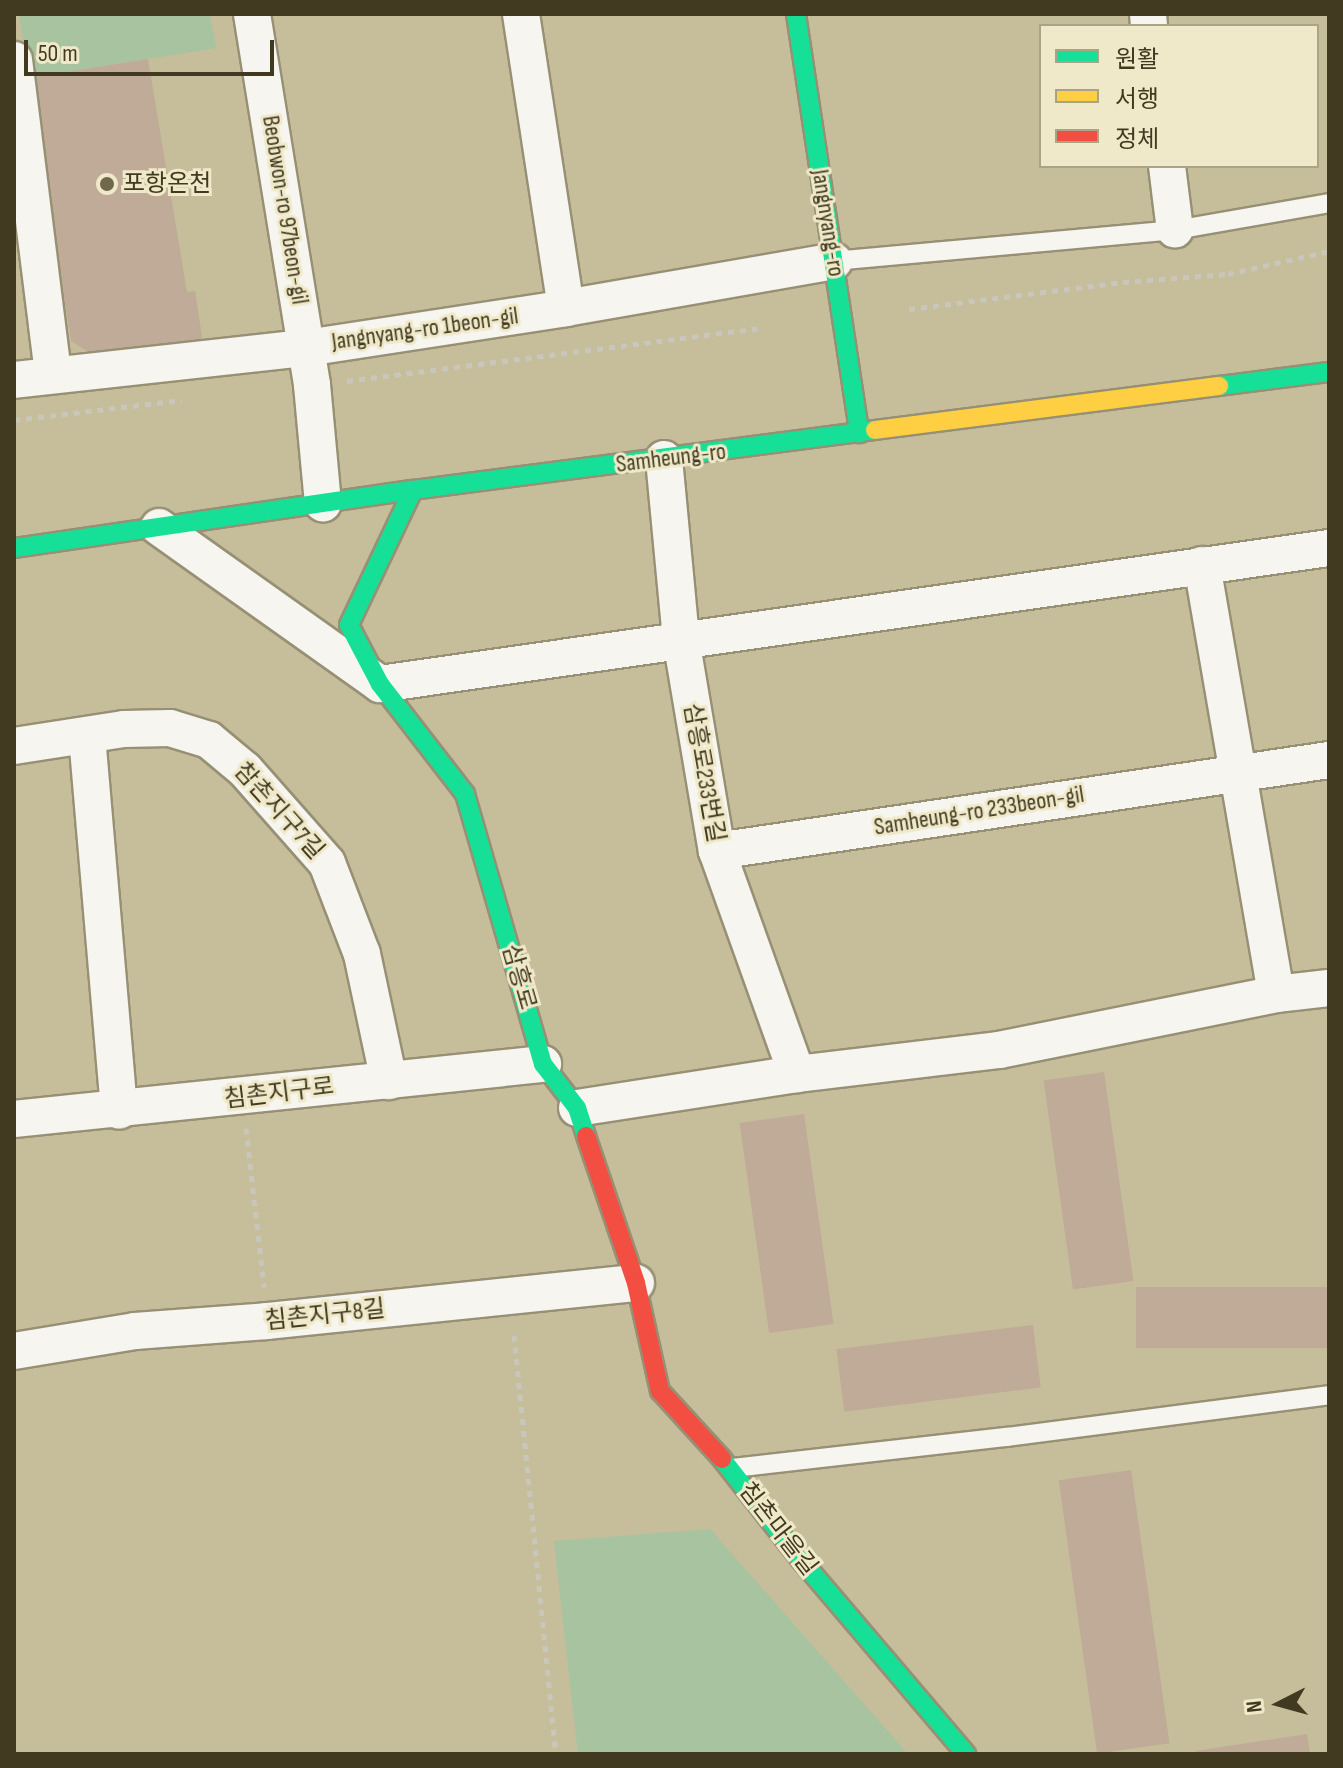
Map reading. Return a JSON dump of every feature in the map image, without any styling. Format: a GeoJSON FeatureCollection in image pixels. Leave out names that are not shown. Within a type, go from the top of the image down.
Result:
{"type":"FeatureCollection","features":[{"type":"Feature","properties":{"kind":"main road","name":"Jangnyang-ro"},"geometry":{"type":"LineString","coordinates":[[796,14],[859,433]]}},
{"type":"Feature","properties":{"kind":"main road","name":"Samheung-ro"},"geometry":{"type":"LineString","coordinates":[[14,548],[413,490],[1329,372]]}},
{"type":"Feature","properties":{"kind":"main road","name":"삼흥로"},"geometry":{"type":"LineString","coordinates":[[413,490],[349,625],[380,684],[465,794],[543,1064],[577,1108],[636,1283]]}},
{"type":"Feature","properties":{"kind":"main road","name":"침촌마을길"},"geometry":{"type":"LineString","coordinates":[[636,1283],[660,1391],[730,1468],[801,1560],[966,1754]]}},
{"type":"Feature","properties":{"kind":"street","name":"Beobwon-ro 97beon-gil"},"geometry":{"type":"LineString","coordinates":[[252,14],[306,348],[323,503]]}},
{"type":"Feature","properties":{"kind":"street"},"geometry":{"type":"LineString","coordinates":[[521,14],[566,308]]}},
{"type":"Feature","properties":{"kind":"street"},"geometry":{"type":"LineString","coordinates":[[14,60],[53,375]]}},
{"type":"Feature","properties":{"kind":"street"},"geometry":{"type":"LineString","coordinates":[[1167,168],[1175,230]]}},
{"type":"Feature","properties":{"kind":"street","name":"Jangnyang-ro 1beon-gil"},"geometry":{"type":"LineString","coordinates":[[14,380],[306,348],[566,308],[834,261]]}},
{"type":"Feature","properties":{"kind":"street","name":"삼흥로233번길"},"geometry":{"type":"LineString","coordinates":[[664,459],[681,639],[717,851],[797,1074]]}},
{"type":"Feature","properties":{"kind":"street","name":"삼흥로"},"geometry":{"type":"LineString","coordinates":[[159,527],[380,684]]}},
{"type":"Feature","properties":{"kind":"street"},"geometry":{"type":"LineString","coordinates":[[380,684],[1329,548]]}},
{"type":"Feature","properties":{"kind":"street"},"geometry":{"type":"LineString","coordinates":[[1202,565],[1276,994]]}},
{"type":"Feature","properties":{"kind":"street","name":"참촌지구7길"},"geometry":{"type":"LineString","coordinates":[[14,746],[124,729],[170,728],[209,740],[245,770],[327,863],[362,954],[389,1081]]}},
{"type":"Feature","properties":{"kind":"street"},"geometry":{"type":"LineString","coordinates":[[87,736],[119,1111]]}},
{"type":"Feature","properties":{"kind":"street","name":"Samheung-ro 233beon-gil"},"geometry":{"type":"LineString","coordinates":[[717,851],[1329,760]]}},
{"type":"Feature","properties":{"kind":"street"},"geometry":{"type":"LineString","coordinates":[[577,1108],[797,1074],[999,1050],[1276,994],[1329,988]]}},
{"type":"Feature","properties":{"kind":"street","name":"침촌지구로"},"geometry":{"type":"LineString","coordinates":[[14,1119],[119,1111],[543,1064]]}},
{"type":"Feature","properties":{"kind":"street","name":"침촌지구8길"},"geometry":{"type":"LineString","coordinates":[[14,1351],[135,1331],[267,1321],[636,1283]]}},
{"type":"Feature","properties":{"kind":"lane"},"geometry":{"type":"LineString","coordinates":[[834,261],[1175,230],[1329,203]]}},
{"type":"Feature","properties":{"kind":"lane"},"geometry":{"type":"LineString","coordinates":[[730,1468],[1007,1437],[1329,1395]]}},
{"type":"Feature","properties":{"kind":"path"},"geometry":{"type":"LineString","coordinates":[[909,309],[1123,282],[1228,274],[1329,251]]}},
{"type":"Feature","properties":{"kind":"path"},"geometry":{"type":"LineString","coordinates":[[345,382],[758,328]]}},
{"type":"Feature","properties":{"kind":"path"},"geometry":{"type":"LineString","coordinates":[[14,420],[193,398]]}},
{"type":"Feature","properties":{"kind":"path"},"geometry":{"type":"LineString","coordinates":[[246,1128],[265,1293]]}},
{"type":"Feature","properties":{"kind":"path"},"geometry":{"type":"LineString","coordinates":[[514,1335],[556,1754]]}},
{"type":"Feature","properties":{"kind":"green space"},"geometry":{"type":"Polygon","coordinates":[[[19,14],[210,14],[216,48],[29,78],[19,14]]]}},
{"type":"Feature","properties":{"kind":"green space"},"geometry":{"type":"Polygon","coordinates":[[[710,1529],[908,1754],[578,1754],[554,1541],[710,1529]]]}},
{"type":"Feature","properties":{"kind":"building","name":"포항온천"},"geometry":{"type":"Polygon","coordinates":[[[148,59],[187,292],[195,291],[203,343],[101,360],[71,341],[29,78],[148,59]]]}},
{"type":"Feature","properties":{"kind":"building"},"geometry":{"type":"Polygon","coordinates":[[[1104,1072],[1133,1281],[1073,1289],[1044,1080],[1104,1072]]]}},
{"type":"Feature","properties":{"kind":"building"},"geometry":{"type":"Polygon","coordinates":[[[804,1114],[834,1324],[769,1333],[740,1123],[804,1114]]]}},
{"type":"Feature","properties":{"kind":"building"},"geometry":{"type":"Polygon","coordinates":[[[1136,1287],[1329,1287],[1329,1348],[1136,1348],[1136,1287]]]}},
{"type":"Feature","properties":{"kind":"building"},"geometry":{"type":"Polygon","coordinates":[[[1033,1325],[1041,1388],[844,1412],[836,1349],[1033,1325]]]}},
{"type":"Feature","properties":{"kind":"building"},"geometry":{"type":"Polygon","coordinates":[[[1131,1470],[1169,1743],[1097,1753],[1059,1480],[1131,1470]]]}},
{"type":"Feature","properties":{"kind":"building"},"geometry":{"type":"Polygon","coordinates":[[[1307,1734],[1310,1754],[1197,1754],[1196,1751],[1307,1734]]]}},
{"type":"Feature","properties":{"kind":"traffic: fast"},"geometry":{"type":"LineString","coordinates":[[796,14],[859,433]]}},
{"type":"Feature","properties":{"kind":"traffic: fast"},"geometry":{"type":"LineString","coordinates":[[1219,386],[1329,372]]}},
{"type":"Feature","properties":{"kind":"traffic: fast"},"geometry":{"type":"LineString","coordinates":[[14,548],[413,490],[875,430]]}},
{"type":"Feature","properties":{"kind":"traffic: fast"},"geometry":{"type":"LineString","coordinates":[[413,490],[349,625],[380,684],[465,794],[543,1064],[577,1108],[586,1136]]}},
{"type":"Feature","properties":{"kind":"traffic: fast"},"geometry":{"type":"LineString","coordinates":[[722,1459],[801,1560],[966,1754]]}},
{"type":"Feature","properties":{"kind":"traffic: slow"},"geometry":{"type":"LineString","coordinates":[[875,430],[1219,386]]}},
{"type":"Feature","properties":{"kind":"traffic: jam"},"geometry":{"type":"LineString","coordinates":[[586,1136],[636,1283],[660,1391],[722,1459]]}},
{"type":"Feature","properties":{"kind":"place","name":"포항온천"},"geometry":{"type":"Point","coordinates":[107,184]}}]}
